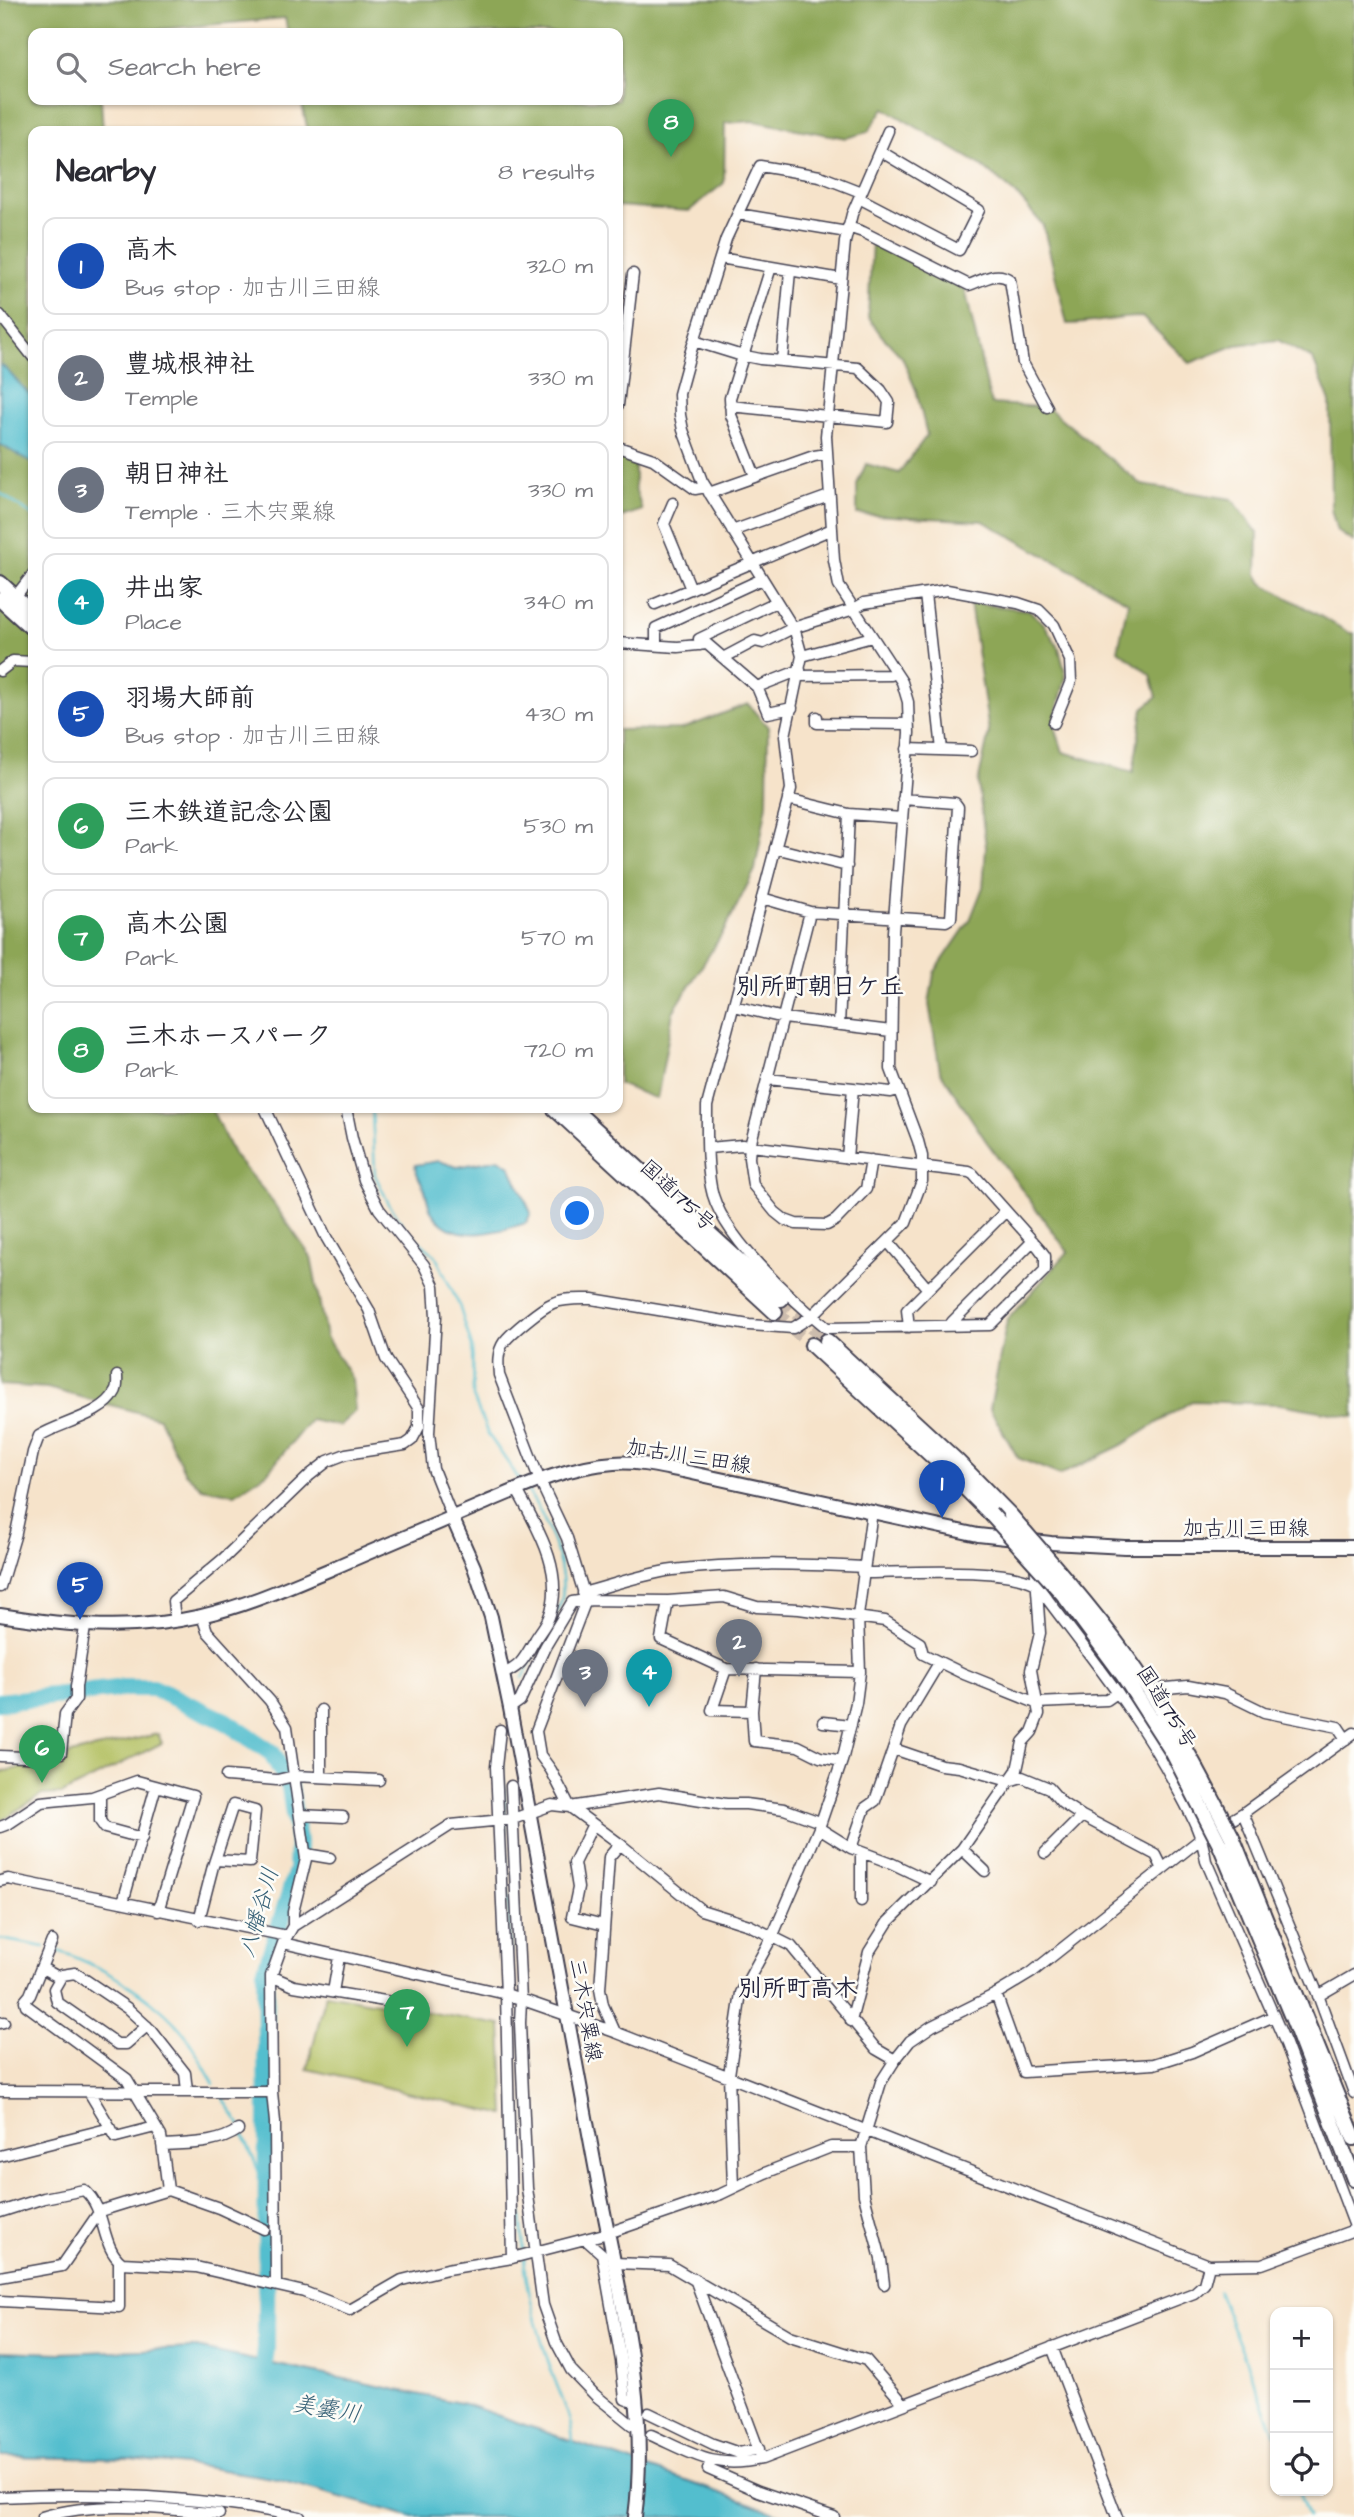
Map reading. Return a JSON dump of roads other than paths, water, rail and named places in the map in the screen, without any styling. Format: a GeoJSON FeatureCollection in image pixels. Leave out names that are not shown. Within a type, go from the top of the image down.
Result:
{"type":"FeatureCollection","features":[{"type":"Feature","properties":{"kind":"highway"},"geometry":{"type":"LineString","coordinates":[[0,583],[5,603],[28,624]]}},
{"type":"Feature","properties":{"kind":"highway"},"geometry":{"type":"LineString","coordinates":[[5,603],[28,611]]}},
{"type":"Feature","properties":{"kind":"highway","name":"国道175号"},"geometry":{"type":"LineString","coordinates":[[570,1115],[778,1305]]}},
{"type":"Feature","properties":{"kind":"highway","name":"国道175号"},"geometry":{"type":"LineString","coordinates":[[1354,2138],[1187,1749],[1136,1669],[1071,1586],[1011,1516],[958,1462],[819,1343],[990,1513],[1063,1594],[1123,1675],[1173,1753],[1226,1841],[1354,2179]]}},
{"type":"Feature","properties":{"kind":"main road","name":"加古川三田線"},"geometry":{"type":"LineString","coordinates":[[0,1615],[85,1627],[129,1626],[202,1616],[264,1597],[527,1486],[584,1467],[616,1463],[652,1465],[978,1535],[1125,1547],[1354,1547]]}},
{"type":"Feature","properties":{"kind":"main road","name":"三木宍粟線"},"geometry":{"type":"LineString","coordinates":[[452,1517],[474,1567],[491,1617],[614,2263],[636,2392],[640,2454],[635,2517]]}},
{"type":"Feature","properties":{"kind":"street"},"geometry":{"type":"LineString","coordinates":[[503,1674],[520,1667],[549,1617],[553,1591],[553,1572],[527,1486],[499,1375],[498,1359],[504,1342],[551,1304],[566,1299],[592,1299],[749,1325],[793,1328],[812,1316],[906,1223],[922,1181],[918,1141],[891,1069],[894,918],[908,702],[902,682],[839,586],[834,561],[827,454],[828,417],[848,230],[888,131]]}},
{"type":"Feature","properties":{"kind":"street"},"geometry":{"type":"LineString","coordinates":[[708,1148],[750,1146],[973,1174],[1045,1256],[1045,1270],[990,1325],[827,1328],[812,1316],[734,1234],[718,1210],[710,1188],[708,1148],[708,1106],[791,789],[785,736],[802,656],[793,628],[707,490],[683,430],[679,394],[720,258],[760,166],[820,176],[959,250],[979,209],[880,151]]}},
{"type":"Feature","properties":{"kind":"street"},"geometry":{"type":"LineString","coordinates":[[738,214],[863,232],[969,285],[997,274],[1003,275],[1010,280],[1023,363],[1047,407]]}},
{"type":"Feature","properties":{"kind":"street"},"geometry":{"type":"LineString","coordinates":[[720,258],[841,279]]}},
{"type":"Feature","properties":{"kind":"street"},"geometry":{"type":"LineString","coordinates":[[755,476],[731,415],[730,398],[771,267]]}},
{"type":"Feature","properties":{"kind":"street"},"geometry":{"type":"LineString","coordinates":[[782,361],[790,271]]}},
{"type":"Feature","properties":{"kind":"street"},"geometry":{"type":"LineString","coordinates":[[623,361],[633,274]]}},
{"type":"Feature","properties":{"kind":"street"},"geometry":{"type":"LineString","coordinates":[[0,315],[28,351]]}},
{"type":"Feature","properties":{"kind":"street"},"geometry":{"type":"LineString","coordinates":[[694,341],[743,356],[858,368],[881,390],[889,402],[887,422],[730,406]]}},
{"type":"Feature","properties":{"kind":"street"},"geometry":{"type":"LineString","coordinates":[[623,449],[653,458],[695,489],[707,490],[827,454]]}},
{"type":"Feature","properties":{"kind":"street"},"geometry":{"type":"LineString","coordinates":[[732,531],[829,496]]}},
{"type":"Feature","properties":{"kind":"street"},"geometry":{"type":"LineString","coordinates":[[673,503],[664,524],[691,589]]}},
{"type":"Feature","properties":{"kind":"street"},"geometry":{"type":"LineString","coordinates":[[655,604],[832,529]]}},
{"type":"Feature","properties":{"kind":"street"},"geometry":{"type":"LineString","coordinates":[[5,603],[28,579]]}},
{"type":"Feature","properties":{"kind":"street"},"geometry":{"type":"LineString","coordinates":[[656,645],[656,628],[762,579]]}},
{"type":"Feature","properties":{"kind":"street"},"geometry":{"type":"LineString","coordinates":[[723,658],[755,641],[763,642],[793,628],[864,603],[947,590],[1018,603],[1039,610],[1054,625],[1070,660],[1071,681],[1054,723]]}},
{"type":"Feature","properties":{"kind":"street"},"geometry":{"type":"LineString","coordinates":[[925,594],[943,750]]}},
{"type":"Feature","properties":{"kind":"street"},"geometry":{"type":"LineString","coordinates":[[700,645],[699,639],[776,601]]}},
{"type":"Feature","properties":{"kind":"street"},"geometry":{"type":"LineString","coordinates":[[802,656],[873,637]]}},
{"type":"Feature","properties":{"kind":"street"},"geometry":{"type":"LineString","coordinates":[[623,643],[708,644],[757,687],[768,713],[792,708]]}},
{"type":"Feature","properties":{"kind":"street"},"geometry":{"type":"LineString","coordinates":[[0,671],[13,661],[28,662]]}},
{"type":"Feature","properties":{"kind":"street"},"geometry":{"type":"LineString","coordinates":[[757,687],[799,673],[891,675],[895,672]]}},
{"type":"Feature","properties":{"kind":"street"},"geometry":{"type":"LineString","coordinates":[[817,717],[817,723],[908,724]]}},
{"type":"Feature","properties":{"kind":"street"},"geometry":{"type":"LineString","coordinates":[[907,749],[971,751]]}},
{"type":"Feature","properties":{"kind":"street"},"geometry":{"type":"LineString","coordinates":[[788,799],[849,814],[902,818]]}},
{"type":"Feature","properties":{"kind":"street"},"geometry":{"type":"LineString","coordinates":[[762,898],[810,912],[946,921],[951,918],[958,807],[955,803],[903,799]]}},
{"type":"Feature","properties":{"kind":"street"},"geometry":{"type":"LineString","coordinates":[[839,1025],[849,814]]}},
{"type":"Feature","properties":{"kind":"street"},"geometry":{"type":"LineString","coordinates":[[775,848],[847,866]]}},
{"type":"Feature","properties":{"kind":"street"},"geometry":{"type":"LineString","coordinates":[[810,912],[750,1146],[753,1185],[785,1220],[796,1224],[827,1225],[836,1220],[866,1189],[871,1160]]}},
{"type":"Feature","properties":{"kind":"street"},"geometry":{"type":"LineString","coordinates":[[734,1006],[784,1018],[891,1031]]}},
{"type":"Feature","properties":{"kind":"street"},"geometry":{"type":"LineString","coordinates":[[768,1079],[891,1092],[898,1090]]}},
{"type":"Feature","properties":{"kind":"street"},"geometry":{"type":"LineString","coordinates":[[847,1158],[853,1088]]}},
{"type":"Feature","properties":{"kind":"street"},"geometry":{"type":"LineString","coordinates":[[175,1621],[173,1601],[223,1559],[319,1468],[346,1454],[405,1445],[412,1440],[419,1427],[419,1413],[412,1397],[386,1359],[369,1310],[326,1237],[267,1113]]}},
{"type":"Feature","properties":{"kind":"street"},"geometry":{"type":"LineString","coordinates":[[347,1113],[364,1180],[379,1209],[424,1265],[434,1286],[436,1316],[429,1433],[433,1469],[452,1517]]}},
{"type":"Feature","properties":{"kind":"street"},"geometry":{"type":"LineString","coordinates":[[909,1327],[907,1310],[1006,1211]]}},
{"type":"Feature","properties":{"kind":"street"},"geometry":{"type":"LineString","coordinates":[[952,1326],[952,1322],[1033,1241]]}},
{"type":"Feature","properties":{"kind":"street"},"geometry":{"type":"LineString","coordinates":[[888,1242],[928,1289]]}},
{"type":"Feature","properties":{"kind":"street"},"geometry":{"type":"LineString","coordinates":[[0,1587],[39,1436],[95,1411],[109,1401],[117,1391],[117,1376]]}},
{"type":"Feature","properties":{"kind":"street"},"geometry":{"type":"LineString","coordinates":[[412,1397],[417,1394],[430,1395]]}},
{"type":"Feature","properties":{"kind":"street"},"geometry":{"type":"LineString","coordinates":[[527,1486],[567,1538],[585,1596],[536,1731],[540,1755],[570,1807],[701,1910],[749,1925],[791,1946],[876,2049],[895,2060]]}},
{"type":"Feature","properties":{"kind":"street"},"geometry":{"type":"LineString","coordinates":[[733,2188],[729,2078],[740,1993],[773,1935],[820,1825],[842,1761],[860,1672],[858,1616],[872,1511]]}},
{"type":"Feature","properties":{"kind":"street"},"geometry":{"type":"LineString","coordinates":[[851,2021],[869,1952],[888,1922],[962,1849],[1017,1770],[1023,1742],[1032,1732],[1039,1714],[1031,1670],[1040,1633],[1035,1558]]}},
{"type":"Feature","properties":{"kind":"street"},"geometry":{"type":"LineString","coordinates":[[510,1708],[520,1701],[545,1647],[572,1602],[671,1570],[778,1563],[863,1570],[968,1573],[1024,1578],[1036,1584],[1117,1693],[1166,1765],[1203,1837],[1206,1861],[1274,2016],[1354,2224]]}},
{"type":"Feature","properties":{"kind":"street"},"geometry":{"type":"LineString","coordinates":[[585,1596],[668,1601],[724,1597],[757,1607],[858,1616],[885,1621],[920,1643],[923,1654],[939,1663],[1036,1703],[1107,1700],[1117,1693],[1188,1686],[1224,1693],[1265,1712],[1338,1727],[1350,1736],[1244,1813],[1203,1837],[1031,1973],[932,2026],[910,2041],[881,2082],[861,2147],[864,2195],[881,2259],[884,2284]]}},
{"type":"Feature","properties":{"kind":"street"},"geometry":{"type":"LineString","coordinates":[[668,1601],[661,1639],[726,1669],[860,1672]]}},
{"type":"Feature","properties":{"kind":"street"},"geometry":{"type":"LineString","coordinates":[[202,1616],[207,1631],[270,1701],[287,1727],[306,1854],[293,1912],[293,1926]]}},
{"type":"Feature","properties":{"kind":"street"},"geometry":{"type":"LineString","coordinates":[[0,1756],[48,1758],[61,1753],[65,1714],[76,1693],[85,1627]]}},
{"type":"Feature","properties":{"kind":"street"},"geometry":{"type":"LineString","coordinates":[[861,1901],[856,1850],[864,1808],[875,1801],[901,1726],[939,1663]]}},
{"type":"Feature","properties":{"kind":"street"},"geometry":{"type":"LineString","coordinates":[[726,1669],[712,1710],[752,1711]]}},
{"type":"Feature","properties":{"kind":"street"},"geometry":{"type":"LineString","coordinates":[[756,1669],[752,1711],[754,1741],[797,1746],[820,1757],[842,1761]]}},
{"type":"Feature","properties":{"kind":"street"},"geometry":{"type":"LineString","coordinates":[[321,1710],[321,1777]]}},
{"type":"Feature","properties":{"kind":"street"},"geometry":{"type":"LineString","coordinates":[[824,1722],[851,1725]]}},
{"type":"Feature","properties":{"kind":"street"},"geometry":{"type":"LineString","coordinates":[[500,1730],[496,1767],[506,1994],[513,2258]]}},
{"type":"Feature","properties":{"kind":"street"},"geometry":{"type":"LineString","coordinates":[[894,1749],[941,1765],[959,1767],[1009,1781],[1022,1777],[1049,1788],[1062,1803],[1082,1816],[1156,1855],[1163,1869]]}},
{"type":"Feature","properties":{"kind":"street"},"geometry":{"type":"LineString","coordinates":[[226,1776],[276,1780],[294,1776],[379,1780]]}},
{"type":"Feature","properties":{"kind":"street"},"geometry":{"type":"LineString","coordinates":[[0,1827],[41,1802],[92,1797],[137,1781],[193,1796],[158,1911]]}},
{"type":"Feature","properties":{"kind":"street"},"geometry":{"type":"LineString","coordinates":[[123,1902],[156,1786]]}},
{"type":"Feature","properties":{"kind":"street"},"geometry":{"type":"LineString","coordinates":[[511,1786],[527,2188],[543,2305],[556,2342],[571,2370],[595,2395],[632,2425]]}},
{"type":"Feature","properties":{"kind":"street"},"geometry":{"type":"LineString","coordinates":[[276,2284],[271,1976],[293,1926],[451,1825],[513,1818],[552,1805],[570,1807],[659,1793],[726,1804],[784,1809],[820,1825],[856,1850],[931,1882]]}},
{"type":"Feature","properties":{"kind":"street"},"geometry":{"type":"LineString","coordinates":[[100,1794],[100,1821],[105,1828],[142,1838]]}},
{"type":"Feature","properties":{"kind":"street"},"geometry":{"type":"LineString","coordinates":[[199,1920],[215,1860],[233,1805],[255,1811],[250,1862],[215,1860]]}},
{"type":"Feature","properties":{"kind":"street"},"geometry":{"type":"LineString","coordinates":[[1244,1813],[1318,1995],[1354,2093]]}},
{"type":"Feature","properties":{"kind":"street"},"geometry":{"type":"LineString","coordinates":[[300,1815],[343,1817]]}},
{"type":"Feature","properties":{"kind":"street"},"geometry":{"type":"LineString","coordinates":[[1045,1853],[1082,1816]]}},
{"type":"Feature","properties":{"kind":"street"},"geometry":{"type":"LineString","coordinates":[[593,1824],[574,1863],[578,1888],[572,1917],[604,1925]]}},
{"type":"Feature","properties":{"kind":"street"},"geometry":{"type":"LineString","coordinates":[[615,2032],[603,2006],[600,1989],[609,1857],[620,1844]]}},
{"type":"Feature","properties":{"kind":"street"},"geometry":{"type":"LineString","coordinates":[[962,1849],[985,1871]]}},
{"type":"Feature","properties":{"kind":"street"},"geometry":{"type":"LineString","coordinates":[[306,1854],[330,1858]]}},
{"type":"Feature","properties":{"kind":"street"},"geometry":{"type":"LineString","coordinates":[[0,1881],[8,1879],[270,1934],[339,1957],[506,1994],[615,2032],[1209,2265],[1262,2264],[1354,2230]]}},
{"type":"Feature","properties":{"kind":"street"},"geometry":{"type":"LineString","coordinates":[[52,1941],[25,2001],[26,2005],[127,2078],[161,2136],[168,2190]]}},
{"type":"Feature","properties":{"kind":"street"},"geometry":{"type":"LineString","coordinates":[[333,1992],[339,1957]]}},
{"type":"Feature","properties":{"kind":"street"},"geometry":{"type":"LineString","coordinates":[[42,1968],[60,1979]]}},
{"type":"Feature","properties":{"kind":"street"},"geometry":{"type":"LineString","coordinates":[[147,2026],[126,2044],[117,2044],[57,2002],[54,1989],[62,1975],[75,1973],[127,2008],[147,2026],[185,2073],[187,2091]]}},
{"type":"Feature","properties":{"kind":"street"},"geometry":{"type":"LineString","coordinates":[[1318,1995],[1354,1975]]}},
{"type":"Feature","properties":{"kind":"street"},"geometry":{"type":"LineString","coordinates":[[271,1976],[294,1986],[397,2003]]}},
{"type":"Feature","properties":{"kind":"street"},"geometry":{"type":"LineString","coordinates":[[996,1994],[1024,2072],[1154,2064],[1192,2052],[1274,2016]]}},
{"type":"Feature","properties":{"kind":"street"},"geometry":{"type":"LineString","coordinates":[[0,2091],[272,2092]]}},
{"type":"Feature","properties":{"kind":"street"},"geometry":{"type":"LineString","coordinates":[[89,2092],[116,2137],[156,2127]]}},
{"type":"Feature","properties":{"kind":"street"},"geometry":{"type":"LineString","coordinates":[[0,2156],[111,2128]]}},
{"type":"Feature","properties":{"kind":"street"},"geometry":{"type":"LineString","coordinates":[[162,2145],[208,2142],[229,2136],[238,2130]]}},
{"type":"Feature","properties":{"kind":"street"},"geometry":{"type":"LineString","coordinates":[[0,2212],[44,2198],[84,2190],[100,2211],[114,2257],[122,2263],[196,2267],[276,2284],[350,2310],[402,2280],[513,2258],[607,2233],[721,2194],[831,2147],[861,2147]]}},
{"type":"Feature","properties":{"kind":"street"},"geometry":{"type":"LineString","coordinates":[[0,2277],[62,2266],[100,2211],[168,2190],[219,2208],[264,2230]]}},
{"type":"Feature","properties":{"kind":"street"},"geometry":{"type":"LineString","coordinates":[[585,2239],[602,2253],[625,2399],[630,2402]]}},
{"type":"Feature","properties":{"kind":"street"},"geometry":{"type":"LineString","coordinates":[[0,2301],[119,2307],[119,2261]]}},
{"type":"Feature","properties":{"kind":"street"},"geometry":{"type":"LineString","coordinates":[[614,2263],[669,2265],[790,2336],[866,2360],[904,2404]]}},
{"type":"Feature","properties":{"kind":"street"},"geometry":{"type":"LineString","coordinates":[[651,2435],[711,2461],[738,2464],[904,2404],[1194,2292],[1204,2284],[1209,2265]]}},
{"type":"Feature","properties":{"kind":"street"},"geometry":{"type":"LineString","coordinates":[[694,2278],[761,2454]]}},
{"type":"Feature","properties":{"kind":"street"},"geometry":{"type":"LineString","coordinates":[[1052,2347],[1118,2517]]}},
{"type":"Feature","properties":{"kind":"street"},"geometry":{"type":"LineString","coordinates":[[649,2413],[713,2444],[740,2453],[761,2454]]}},
{"type":"Feature","properties":{"kind":"street"},"geometry":{"type":"LineString","coordinates":[[711,2461],[708,2469],[758,2491],[834,2517]]}},
{"type":"Feature","properties":{"kind":"street"},"geometry":{"type":"LineString","coordinates":[[0,2497],[104,2494],[181,2499],[300,2517]]}},
{"type":"Feature","properties":{"kind":"street"},"geometry":{"type":"LineString","coordinates":[[42,2517],[112,2508],[178,2514],[219,2514]]}},
{"type":"Feature","properties":{"kind":"water"},"geometry":{"type":"Polygon","coordinates":[[[2,365],[28,393],[28,461],[0,444],[2,365]]]}},
{"type":"Feature","properties":{"kind":"water"},"geometry":{"type":"Polygon","coordinates":[[[499,1159],[510,1166],[531,1213],[526,1223],[475,1234],[450,1229],[440,1222],[430,1209],[415,1165],[439,1161],[457,1167],[499,1159]]]}},
{"type":"Feature","properties":{"kind":"water","name":"美嚢川"},"geometry":{"type":"Polygon","coordinates":[[[196,2348],[465,2404],[789,2517],[413,2517],[272,2478],[203,2467],[132,2459],[0,2457],[0,2351],[61,2353],[196,2348]]]}},
{"type":"Feature","properties":{"kind":"waterway"},"geometry":{"type":"LineString","coordinates":[[0,493],[28,513]]}},
{"type":"Feature","properties":{"kind":"waterway"},"geometry":{"type":"LineString","coordinates":[[372,1113],[375,1175],[389,1204],[407,1231],[435,1255],[459,1305],[472,1347],[473,1397],[488,1434],[521,1482]]}},
{"type":"Feature","properties":{"kind":"waterway"},"geometry":{"type":"LineString","coordinates":[[527,1490],[547,1527],[561,1571],[562,1598],[554,1618]]}},
{"type":"Feature","properties":{"kind":"waterway"},"geometry":{"type":"LineString","coordinates":[[523,1678],[547,1630]]}},
{"type":"Feature","properties":{"kind":"waterway","name":"八幡谷川"},"geometry":{"type":"LineString","coordinates":[[0,1702],[125,1688],[153,1688],[225,1721],[272,1753],[290,1787],[298,1842],[297,1870],[265,1972],[266,2348],[262,2384]]}},
{"type":"Feature","properties":{"kind":"waterway"},"geometry":{"type":"LineString","coordinates":[[503,1765],[512,1993]]}},
{"type":"Feature","properties":{"kind":"waterway"},"geometry":{"type":"LineString","coordinates":[[0,1939],[45,1947]]}},
{"type":"Feature","properties":{"kind":"waterway"},"geometry":{"type":"LineString","coordinates":[[53,1949],[103,1970],[150,2000],[182,2031],[214,2084]]}},
{"type":"Feature","properties":{"kind":"waterway"},"geometry":{"type":"LineString","coordinates":[[512,1999],[518,2178],[524,2251]]}},
{"type":"Feature","properties":{"kind":"waterway"},"geometry":{"type":"LineString","coordinates":[[222,2096],[241,2126]]}},
{"type":"Feature","properties":{"kind":"waterway"},"geometry":{"type":"LineString","coordinates":[[243,2133],[263,2182],[267,2183]]}},
{"type":"Feature","properties":{"kind":"waterway"},"geometry":{"type":"LineString","coordinates":[[524,2258],[535,2317],[548,2362],[569,2417],[573,2443]]}},
{"type":"Feature","properties":{"kind":"waterway"},"geometry":{"type":"LineString","coordinates":[[1218,2291],[1275,2433]]}},
{"type":"Feature","properties":{"kind":"waterway"},"geometry":{"type":"LineString","coordinates":[[1300,2496],[1308,2517]]}},
{"type":"Feature","properties":{"kind":"tunnel"},"geometry":{"type":"LineString","coordinates":[[781,1299],[827,1341]]}},
{"type":"Feature","properties":{"kind":"tunnel"},"geometry":{"type":"LineString","coordinates":[[775,1312],[812,1345]]}},
{"type":"Feature","properties":{"kind":"tunnel"},"geometry":{"type":"LineString","coordinates":[[1274,2016],[1318,1996]]}},
{"type":"Feature","properties":{"kind":"place","name":"三木ホースパーク"},"geometry":{"type":"Point","coordinates":[671,157]}},
{"type":"Feature","properties":{"kind":"place","name":"高木"},"geometry":{"type":"Point","coordinates":[942,1518]}},
{"type":"Feature","properties":{"kind":"place","name":"羽場大師前"},"geometry":{"type":"Point","coordinates":[80,1620]}},
{"type":"Feature","properties":{"kind":"place","name":"豊城根神社"},"geometry":{"type":"Point","coordinates":[739,1677]}},
{"type":"Feature","properties":{"kind":"place","name":"朝日神社"},"geometry":{"type":"Point","coordinates":[585,1707]}},
{"type":"Feature","properties":{"kind":"place","name":"井出家"},"geometry":{"type":"Point","coordinates":[649,1707]}},
{"type":"Feature","properties":{"kind":"place","name":"三木鉄道記念公園"},"geometry":{"type":"Point","coordinates":[42,1783]}},
{"type":"Feature","properties":{"kind":"place","name":"高木公園"},"geometry":{"type":"Point","coordinates":[407,2047]}},
{"type":"Feature","properties":{"kind":"district","name":"別所町朝日ケ丘"},"geometry":{"type":"Point","coordinates":[820,986]}},
{"type":"Feature","properties":{"kind":"district","name":"別所町高木"},"geometry":{"type":"Point","coordinates":[798,1988]}}]}
